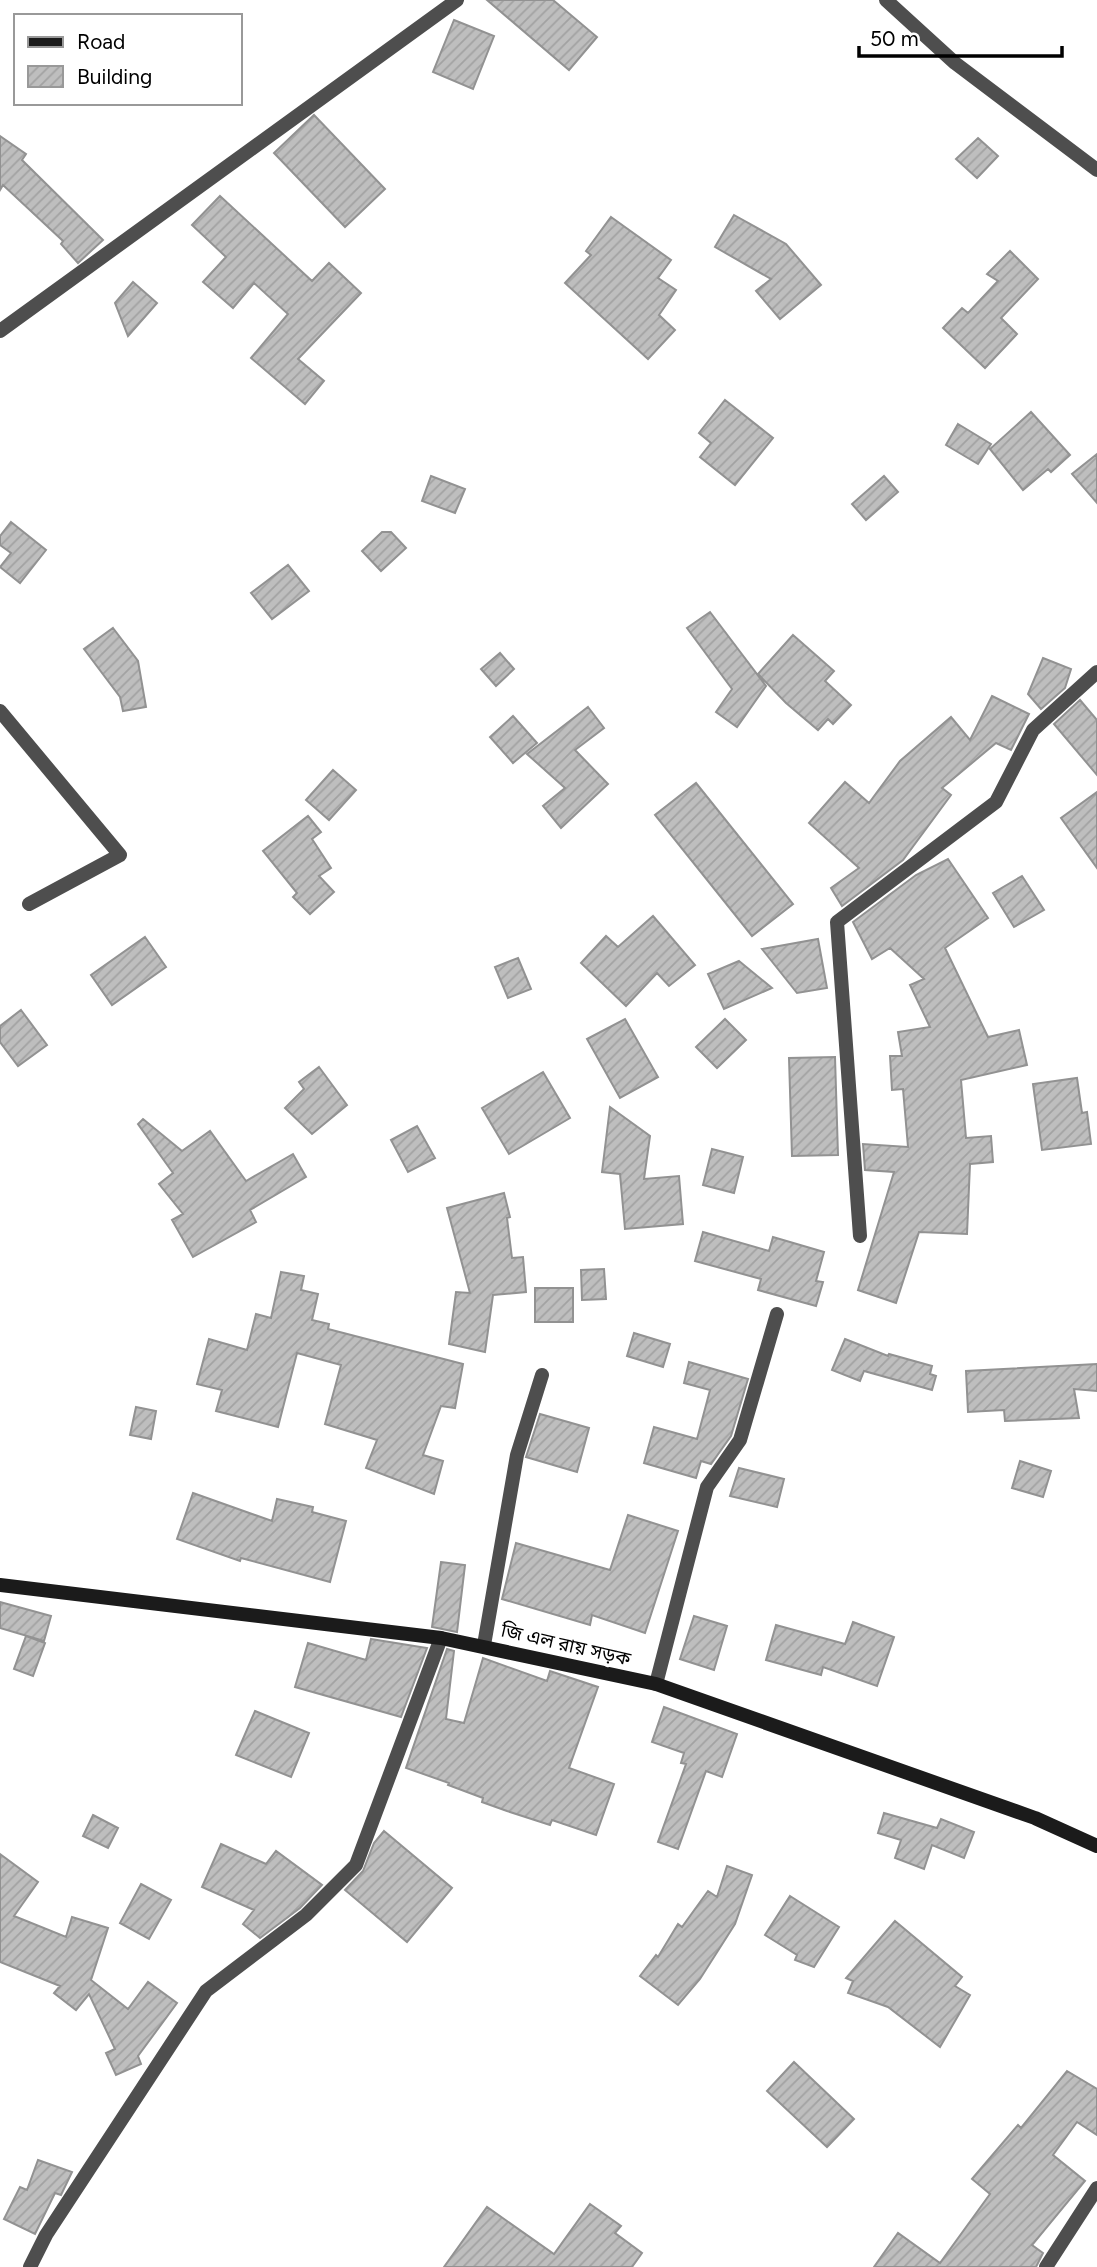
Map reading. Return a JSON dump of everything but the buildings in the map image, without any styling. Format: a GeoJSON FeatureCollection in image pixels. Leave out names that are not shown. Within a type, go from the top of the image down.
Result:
{"type":"FeatureCollection","features":[{"type":"Feature","properties":{"kind":"main road","name":"জি এল রায় সড়ক"},"geometry":{"type":"LineString","coordinates":[[0,1585],[440,1638],[484,1645],[656,1684],[1035,1818],[1097,1846]]}},
{"type":"Feature","properties":{"kind":"street"},"geometry":{"type":"LineString","coordinates":[[0,331],[457,0]]}},
{"type":"Feature","properties":{"kind":"street"},"geometry":{"type":"LineString","coordinates":[[886,0],[956,64],[1097,170]]}},
{"type":"Feature","properties":{"kind":"street"},"geometry":{"type":"LineString","coordinates":[[860,1236],[837,922],[996,802],[1033,730],[1097,672]]}},
{"type":"Feature","properties":{"kind":"street"},"geometry":{"type":"LineString","coordinates":[[0,711],[120,855],[29,904]]}},
{"type":"Feature","properties":{"kind":"street"},"geometry":{"type":"LineString","coordinates":[[656,1684],[707,1488],[740,1440],[777,1314]]}},
{"type":"Feature","properties":{"kind":"street"},"geometry":{"type":"LineString","coordinates":[[484,1645],[517,1455],[542,1375]]}},
{"type":"Feature","properties":{"kind":"street"},"geometry":{"type":"LineString","coordinates":[[30,2267],[46,2235],[206,1991],[306,1915],[356,1865],[440,1638]]}},
{"type":"Feature","properties":{"kind":"street"},"geometry":{"type":"LineString","coordinates":[[1046,2267],[1097,2188]]}}]}
